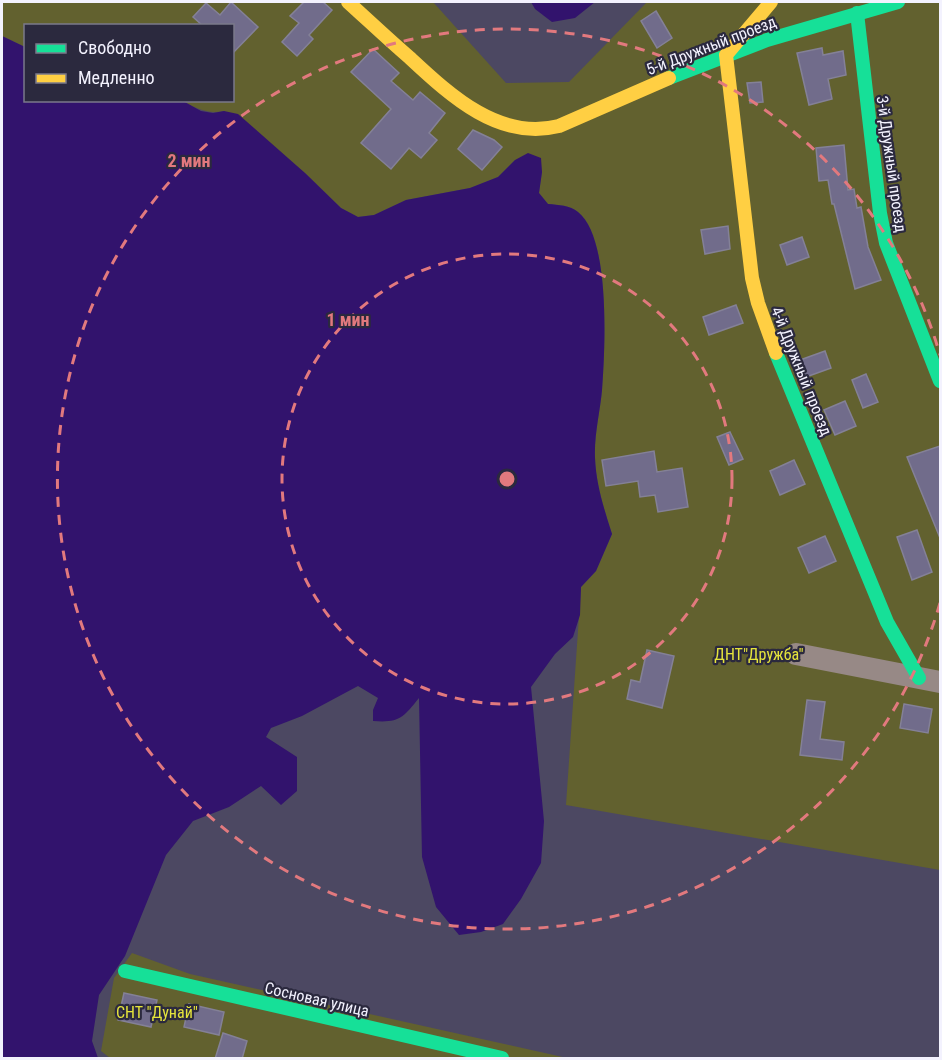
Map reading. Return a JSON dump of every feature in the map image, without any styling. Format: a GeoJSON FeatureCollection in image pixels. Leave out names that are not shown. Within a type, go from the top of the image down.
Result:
{"type":"FeatureCollection","features":[{"type":"Feature","properties":{"kind":"street","name":"5-й Дружный проезд"},"geometry":{"type":"LineString","coordinates":[[348,2],[450,94],[504,124],[523,129],[540,129],[571,121],[726,55],[797,30],[889,3]]}},
{"type":"Feature","properties":{"kind":"street"},"geometry":{"type":"LineString","coordinates":[[726,55],[771,2]]}},
{"type":"Feature","properties":{"kind":"street","name":"3-й Дружный проезд"},"geometry":{"type":"LineString","coordinates":[[857,13],[880,213],[886,243],[940,381]]}},
{"type":"Feature","properties":{"kind":"street","name":"4-й Дружный проезд"},"geometry":{"type":"LineString","coordinates":[[726,55],[752,278],[758,303],[773,345],[887,622],[930,680]]}},
{"type":"Feature","properties":{"kind":"street"},"geometry":{"type":"LineString","coordinates":[[796,654],[930,680]]}},
{"type":"Feature","properties":{"kind":"street","name":"Сосновая улица"},"geometry":{"type":"LineString","coordinates":[[124,971],[502,1059]]}},
{"type":"Feature","properties":{"kind":"green space","name":"ДНТ\"Дружба\""},"geometry":{"type":"Polygon","coordinates":[[[2,2],[433,2],[506,83],[569,82],[647,2],[940,2],[940,870],[566,805],[581,587],[596,571],[612,534],[603,506],[595,458],[603,372],[604,296],[596,245],[589,225],[575,210],[548,204],[539,193],[542,172],[515,160],[498,177],[470,188],[406,200],[374,215],[358,217],[341,208],[305,173],[224,111],[202,110],[185,102],[234,102],[234,24],[24,24],[24,47],[2,36],[2,2]]]}},
{"type":"Feature","properties":{"kind":"green space","name":"СНТ \"Дунай\""},"geometry":{"type":"Polygon","coordinates":[[[132,953],[190,974],[567,1058],[110,1058],[101,1051],[114,978],[132,953]]]}},
{"type":"Feature","properties":{"kind":"shaded area"},"geometry":{"type":"Polygon","coordinates":[[[531,2],[595,2],[575,18],[552,22],[535,9],[531,2]]]}},
{"type":"Feature","properties":{"kind":"shaded area"},"geometry":{"type":"Polygon","coordinates":[[[2,36],[24,47],[24,102],[185,102],[201,111],[213,113],[224,111],[238,114],[341,208],[358,217],[374,215],[406,200],[470,188],[498,177],[515,160],[528,153],[541,158],[539,193],[548,204],[575,210],[589,225],[601,269],[604,296],[603,372],[595,458],[603,506],[612,534],[596,571],[581,587],[580,615],[573,637],[555,654],[531,687],[544,821],[541,863],[521,899],[503,924],[481,932],[459,935],[436,907],[422,857],[419,698],[400,718],[373,721],[373,710],[378,698],[358,686],[302,716],[271,728],[266,737],[297,757],[297,791],[281,805],[261,786],[229,807],[193,821],[166,855],[125,956],[99,995],[92,1041],[98,1058],[2,1058],[2,36]]]}},
{"type":"Feature","properties":{"kind":"building"},"geometry":{"type":"Polygon","coordinates":[[[231,2],[258,27],[234,52],[234,24],[201,24],[193,17],[206,3],[220,15],[231,2]]]}},
{"type":"Feature","properties":{"kind":"building"},"geometry":{"type":"Polygon","coordinates":[[[304,2],[323,2],[332,10],[309,35],[313,39],[297,56],[282,42],[299,23],[290,16],[304,2]]]}},
{"type":"Feature","properties":{"kind":"building"},"geometry":{"type":"Polygon","coordinates":[[[656,11],[672,38],[657,48],[641,21],[656,11]]]}},
{"type":"Feature","properties":{"kind":"building"},"geometry":{"type":"Polygon","coordinates":[[[822,48],[823,55],[843,51],[846,75],[828,79],[832,99],[809,105],[797,53],[822,48]]]}},
{"type":"Feature","properties":{"kind":"building"},"geometry":{"type":"Polygon","coordinates":[[[373,49],[399,73],[391,81],[413,100],[420,92],[445,113],[429,133],[437,140],[421,158],[409,148],[391,169],[361,143],[391,109],[351,72],[373,49]]]}},
{"type":"Feature","properties":{"kind":"building"},"geometry":{"type":"Polygon","coordinates":[[[761,82],[763,102],[750,103],[747,83],[761,82]]]}},
{"type":"Feature","properties":{"kind":"building"},"geometry":{"type":"Polygon","coordinates":[[[473,130],[494,140],[502,147],[482,170],[458,149],[473,130]]]}},
{"type":"Feature","properties":{"kind":"building"},"geometry":{"type":"Polygon","coordinates":[[[844,145],[848,190],[854,189],[857,208],[861,207],[868,247],[881,280],[855,289],[834,204],[832,204],[828,180],[819,181],[816,148],[844,145]]]}},
{"type":"Feature","properties":{"kind":"building"},"geometry":{"type":"Polygon","coordinates":[[[728,226],[730,249],[705,254],[701,230],[728,226]]]}},
{"type":"Feature","properties":{"kind":"building"},"geometry":{"type":"Polygon","coordinates":[[[802,237],[809,257],[787,265],[780,245],[802,237]]]}},
{"type":"Feature","properties":{"kind":"building"},"geometry":{"type":"Polygon","coordinates":[[[736,305],[743,323],[709,335],[703,317],[736,305]]]}},
{"type":"Feature","properties":{"kind":"building"},"geometry":{"type":"Polygon","coordinates":[[[825,351],[831,368],[806,377],[800,360],[825,351]]]}},
{"type":"Feature","properties":{"kind":"building"},"geometry":{"type":"Polygon","coordinates":[[[866,374],[878,402],[863,408],[852,380],[866,374]]]}},
{"type":"Feature","properties":{"kind":"building"},"geometry":{"type":"Polygon","coordinates":[[[845,401],[856,426],[835,435],[824,410],[845,401]]]}},
{"type":"Feature","properties":{"kind":"building"},"geometry":{"type":"Polygon","coordinates":[[[730,432],[743,459],[729,465],[717,437],[730,432]]]}},
{"type":"Feature","properties":{"kind":"building"},"geometry":{"type":"Polygon","coordinates":[[[940,446],[940,538],[907,457],[940,446]]]}},
{"type":"Feature","properties":{"kind":"building"},"geometry":{"type":"Polygon","coordinates":[[[654,451],[657,472],[682,468],[688,507],[658,512],[655,495],[640,497],[638,481],[606,486],[602,460],[654,451]]]}},
{"type":"Feature","properties":{"kind":"building"},"geometry":{"type":"Polygon","coordinates":[[[794,460],[805,484],[780,495],[770,471],[794,460]]]}},
{"type":"Feature","properties":{"kind":"building"},"geometry":{"type":"Polygon","coordinates":[[[917,530],[932,572],[912,580],[897,537],[917,530]]]}},
{"type":"Feature","properties":{"kind":"building"},"geometry":{"type":"Polygon","coordinates":[[[825,536],[836,561],[809,573],[798,548],[825,536]]]}},
{"type":"Feature","properties":{"kind":"building"},"geometry":{"type":"Polygon","coordinates":[[[647,650],[674,656],[662,708],[627,699],[631,680],[640,682],[647,650]]]}},
{"type":"Feature","properties":{"kind":"building"},"geometry":{"type":"Polygon","coordinates":[[[807,700],[825,702],[820,739],[844,742],[842,760],[800,755],[807,700]]]}},
{"type":"Feature","properties":{"kind":"building"},"geometry":{"type":"Polygon","coordinates":[[[904,704],[932,709],[928,733],[900,728],[904,704]]]}},
{"type":"Feature","properties":{"kind":"building"},"geometry":{"type":"Polygon","coordinates":[[[124,993],[157,1000],[151,1027],[118,1020],[124,993]]]}},
{"type":"Feature","properties":{"kind":"building"},"geometry":{"type":"Polygon","coordinates":[[[189,1004],[224,1012],[219,1035],[184,1027],[189,1004]]]}},
{"type":"Feature","properties":{"kind":"building"},"geometry":{"type":"Polygon","coordinates":[[[223,1033],[247,1041],[242,1059],[215,1059],[223,1033]]]}},
{"type":"Feature","properties":{"kind":"traffic: fast"},"geometry":{"type":"LineString","coordinates":[[669,78],[767,40],[898,2]]}},
{"type":"Feature","properties":{"kind":"traffic: fast"},"geometry":{"type":"LineString","coordinates":[[857,13],[880,213],[886,243],[940,381]]}},
{"type":"Feature","properties":{"kind":"traffic: fast"},"geometry":{"type":"LineString","coordinates":[[776,353],[887,622],[919,678]]}},
{"type":"Feature","properties":{"kind":"traffic: fast"},"geometry":{"type":"LineString","coordinates":[[125,971],[502,1058]]}},
{"type":"Feature","properties":{"kind":"traffic: slow"},"geometry":{"type":"LineString","coordinates":[[348,2],[459,100],[477,112],[516,127],[537,129],[559,126],[669,78]]}},
{"type":"Feature","properties":{"kind":"traffic: slow"},"geometry":{"type":"LineString","coordinates":[[771,2],[726,55],[752,278],[758,303],[776,353]]}}]}
